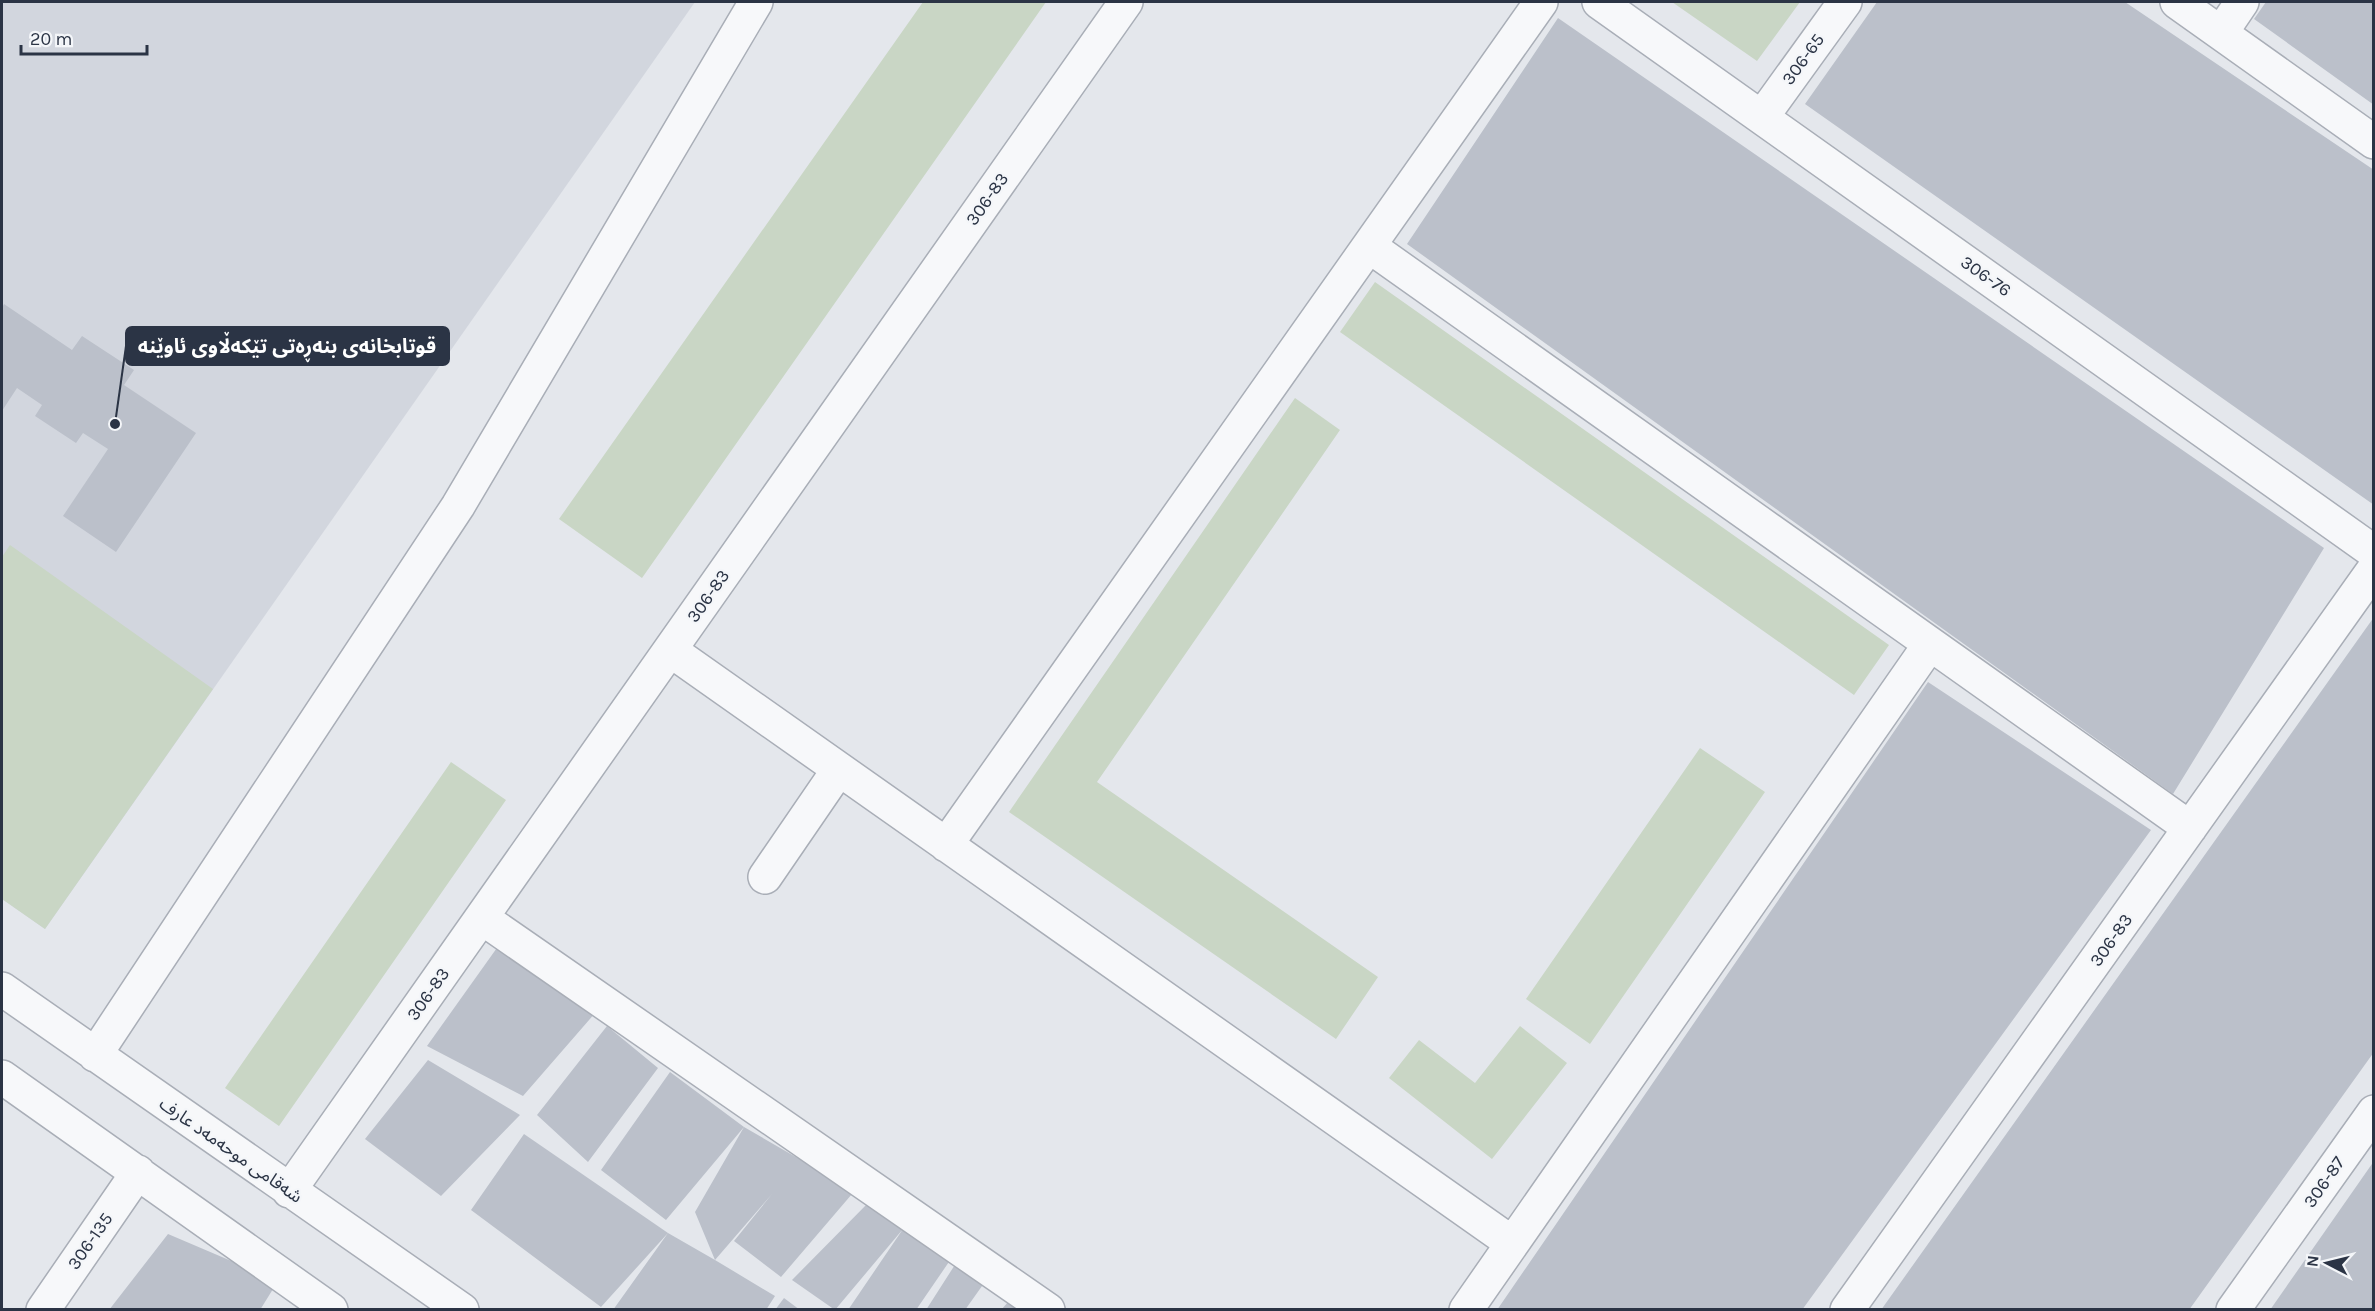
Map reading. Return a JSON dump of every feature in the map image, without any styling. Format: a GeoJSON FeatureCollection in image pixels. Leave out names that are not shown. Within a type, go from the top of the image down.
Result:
{"type":"FeatureCollection","features":[{"type":"Feature","properties":{"kind":"street"},"geometry":{"type":"LineString","coordinates":[[95,1054],[458,506],[756,2]]}},
{"type":"Feature","properties":{"kind":"street","name":"306-83"},"geometry":{"type":"LineString","coordinates":[[289,1191],[1126,2]]}},
{"type":"Feature","properties":{"kind":"street"},"geometry":{"type":"LineString","coordinates":[[946,844],[1541,2]]}},
{"type":"Feature","properties":{"kind":"street","name":"306-76"},"geometry":{"type":"LineString","coordinates":[[1599,2],[2373,552]]}},
{"type":"Feature","properties":{"kind":"street","name":"306-65"},"geometry":{"type":"LineString","coordinates":[[1762,117],[1845,2]]}},
{"type":"Feature","properties":{"kind":"street"},"geometry":{"type":"LineString","coordinates":[[2177,2],[2373,142]]}},
{"type":"Feature","properties":{"kind":"street"},"geometry":{"type":"LineString","coordinates":[[2221,33],[2242,2]]}},
{"type":"Feature","properties":{"kind":"street"},"geometry":{"type":"LineString","coordinates":[[1368,246],[2190,828]]}},
{"type":"Feature","properties":{"kind":"street","name":"306-83"},"geometry":{"type":"LineString","coordinates":[[1847,1310],[2373,569]]}},
{"type":"Feature","properties":{"kind":"street"},"geometry":{"type":"LineString","coordinates":[[1466,1310],[1930,644]]}},
{"type":"Feature","properties":{"kind":"street"},"geometry":{"type":"LineString","coordinates":[[670,650],[1512,1243]]}},
{"type":"Feature","properties":{"kind":"street"},"geometry":{"type":"LineString","coordinates":[[765,877],[839,769]]}},
{"type":"Feature","properties":{"kind":"street"},"geometry":{"type":"LineString","coordinates":[[482,918],[1048,1310]]}},
{"type":"Feature","properties":{"kind":"street","name":"شەقامی موحەمەد عارف"},"geometry":{"type":"LineString","coordinates":[[2,989],[462,1310]]}},
{"type":"Feature","properties":{"kind":"street"},"geometry":{"type":"LineString","coordinates":[[2,1077],[331,1310]]}},
{"type":"Feature","properties":{"kind":"street","name":"306-87"},"geometry":{"type":"LineString","coordinates":[[2233,1310],[2373,1112]]}},
{"type":"Feature","properties":{"kind":"street","name":"306-135"},"geometry":{"type":"LineString","coordinates":[[43,1310],[138,1172]]}},
{"type":"Feature","properties":{"kind":"shaded area"},"geometry":{"type":"Polygon","coordinates":[[[2,2],[695,2],[45,929],[2,899],[2,2]]]}},
{"type":"Feature","properties":{"kind":"green space"},"geometry":{"type":"Polygon","coordinates":[[[923,2],[1046,2],[642,578],[559,519],[923,2]]]}},
{"type":"Feature","properties":{"kind":"green space"},"geometry":{"type":"Polygon","coordinates":[[[1672,2],[1800,2],[1757,61],[1672,2]]]}},
{"type":"Feature","properties":{"kind":"green space"},"geometry":{"type":"Polygon","coordinates":[[[1375,282],[1889,645],[1854,695],[1340,332],[1375,282]]]}},
{"type":"Feature","properties":{"kind":"green space"},"geometry":{"type":"Polygon","coordinates":[[[1295,398],[1340,430],[1097,782],[1378,977],[1336,1039],[1009,812],[1295,398]]]}},
{"type":"Feature","properties":{"kind":"green space"},"geometry":{"type":"Polygon","coordinates":[[[10,545],[213,689],[45,929],[2,899],[2,557],[10,545]]]}},
{"type":"Feature","properties":{"kind":"green space"},"geometry":{"type":"Polygon","coordinates":[[[1700,748],[1765,792],[1590,1044],[1526,999],[1700,748]]]}},
{"type":"Feature","properties":{"kind":"green space"},"geometry":{"type":"Polygon","coordinates":[[[451,762],[506,800],[279,1126],[225,1088],[451,762]]]}},
{"type":"Feature","properties":{"kind":"green space"},"geometry":{"type":"Polygon","coordinates":[[[1520,1026],[1567,1063],[1492,1159],[1389,1078],[1419,1040],[1475,1083],[1520,1026]]]}},
{"type":"Feature","properties":{"kind":"building"},"geometry":{"type":"Polygon","coordinates":[[[1877,2],[2125,2],[2374,170],[2374,505],[1805,104],[1877,2]]]}},
{"type":"Feature","properties":{"kind":"building"},"geometry":{"type":"Polygon","coordinates":[[[2266,2],[2374,2],[2374,105],[2254,19],[2266,2]]]}},
{"type":"Feature","properties":{"kind":"building"},"geometry":{"type":"Polygon","coordinates":[[[1558,18],[2324,548],[2173,794],[1407,244],[1558,18]]]}},
{"type":"Feature","properties":{"kind":"building"},"geometry":{"type":"Polygon","coordinates":[[[4,304],[72,350],[82,336],[134,370],[124,385],[196,433],[116,552],[63,516],[108,449],[83,433],[76,443],[35,416],[42,405],[17,388],[2,411],[2,308],[4,304]]]}},
{"type":"Feature","properties":{"kind":"building"},"geometry":{"type":"Polygon","coordinates":[[[2374,617],[2374,1052],[2189,1310],[1881,1310],[2374,617]]]}},
{"type":"Feature","properties":{"kind":"building"},"geometry":{"type":"Polygon","coordinates":[[[1928,682],[2151,830],[1802,1310],[1497,1310],[1928,682]]]}},
{"type":"Feature","properties":{"kind":"building"},"geometry":{"type":"Polygon","coordinates":[[[499,945],[596,1012],[523,1096],[427,1046],[499,945]]]}},
{"type":"Feature","properties":{"kind":"building"},"geometry":{"type":"Polygon","coordinates":[[[607,1026],[658,1068],[588,1162],[537,1115],[607,1026]]]}},
{"type":"Feature","properties":{"kind":"building"},"geometry":{"type":"Polygon","coordinates":[[[428,1060],[520,1115],[441,1196],[365,1139],[428,1060]]]}},
{"type":"Feature","properties":{"kind":"building"},"geometry":{"type":"Polygon","coordinates":[[[670,1072],[744,1127],[666,1220],[601,1170],[670,1072]]]}},
{"type":"Feature","properties":{"kind":"building"},"geometry":{"type":"Polygon","coordinates":[[[744,1127],[801,1160],[852,1194],[781,1277],[734,1241],[772,1194],[715,1260],[695,1212],[744,1127]]]}},
{"type":"Feature","properties":{"kind":"building"},"geometry":{"type":"Polygon","coordinates":[[[524,1134],[668,1233],[601,1307],[471,1210],[524,1134]]]}},
{"type":"Feature","properties":{"kind":"building"},"geometry":{"type":"Polygon","coordinates":[[[2374,1161],[2374,1310],[2270,1310],[2374,1161]]]}},
{"type":"Feature","properties":{"kind":"building"},"geometry":{"type":"Polygon","coordinates":[[[869,1202],[953,1256],[916,1310],[848,1310],[903,1229],[835,1310],[792,1280],[869,1202]]]}},
{"type":"Feature","properties":{"kind":"building"},"geometry":{"type":"Polygon","coordinates":[[[668,1233],[775,1296],[766,1310],[613,1310],[668,1233]]]}},
{"type":"Feature","properties":{"kind":"building"},"geometry":{"type":"Polygon","coordinates":[[[168,1234],[278,1281],[260,1310],[109,1310],[168,1234]]]}},
{"type":"Feature","properties":{"kind":"building"},"geometry":{"type":"Polygon","coordinates":[[[958,1260],[987,1279],[965,1310],[926,1310],[958,1260]]]}},
{"type":"Feature","properties":{"kind":"building"},"geometry":{"type":"Polygon","coordinates":[[[784,1298],[800,1310],[775,1310],[784,1298]]]}},
{"type":"Feature","properties":{"kind":"building"},"geometry":{"type":"Polygon","coordinates":[[[1009,1301],[1021,1310],[1001,1310],[1009,1301]]]}},
{"type":"Feature","properties":{"kind":"place","name":"قوتابخانەی بنەڕەتی تێکەڵاوی ئاوێنە"},"geometry":{"type":"Point","coordinates":[115,424]}}]}
